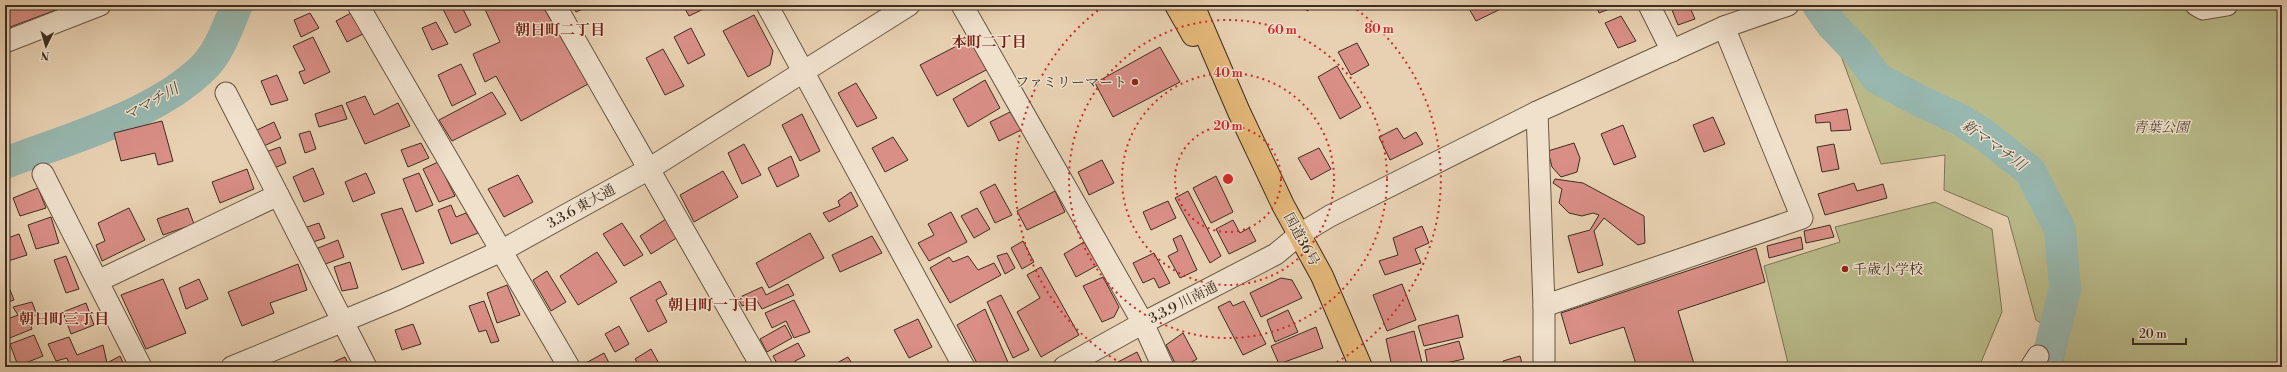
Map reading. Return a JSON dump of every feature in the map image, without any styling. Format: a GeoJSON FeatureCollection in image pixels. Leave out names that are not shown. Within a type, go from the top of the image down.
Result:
{"type":"FeatureCollection","features":[{"type":"Feature","properties":{"kind":"highway","name":"国道36号"},"geometry":{"type":"LineString","coordinates":[[1176,5],[1239,112]]}},
{"type":"Feature","properties":{"kind":"highway","name":"国道36号"},"geometry":{"type":"LineString","coordinates":[[1193,5],[1239,112],[1283,205],[1322,276],[1361,367]]}},
{"type":"Feature","properties":{"kind":"street"},"geometry":{"type":"LineString","coordinates":[[5,42],[100,5]]}},
{"type":"Feature","properties":{"kind":"street"},"geometry":{"type":"LineString","coordinates":[[358,5],[569,367]]}},
{"type":"Feature","properties":{"kind":"street"},"geometry":{"type":"LineString","coordinates":[[555,5],[650,168],[762,367]]}},
{"type":"Feature","properties":{"kind":"street"},"geometry":{"type":"LineString","coordinates":[[767,5],[805,72],[964,367]]}},
{"type":"Feature","properties":{"kind":"street","name":"3.3.6 東大通"},"geometry":{"type":"LineString","coordinates":[[232,367],[342,322],[502,251],[650,168],[805,72],[909,5]]}},
{"type":"Feature","properties":{"kind":"street"},"geometry":{"type":"LineString","coordinates":[[962,5],[1143,323],[1163,367]]}},
{"type":"Feature","properties":{"kind":"street"},"geometry":{"type":"LineString","coordinates":[[1649,5],[1672,51]]}},
{"type":"Feature","properties":{"kind":"street"},"geometry":{"type":"LineString","coordinates":[[2196,5],[2204,9],[2226,5]]}},
{"type":"Feature","properties":{"kind":"street","name":"3.3.9 川南通"},"geometry":{"type":"LineString","coordinates":[[1064,367],[1143,323],[1276,254],[1300,234],[1330,216],[1537,112],[1724,28],[1752,11],[1786,6]]}},
{"type":"Feature","properties":{"kind":"street"},"geometry":{"type":"LineString","coordinates":[[1544,306],[1802,218],[1724,28]]}},
{"type":"Feature","properties":{"kind":"street"},"geometry":{"type":"LineString","coordinates":[[226,93],[366,367]]}},
{"type":"Feature","properties":{"kind":"street"},"geometry":{"type":"LineString","coordinates":[[1537,112],[1544,306],[1544,367]]}},
{"type":"Feature","properties":{"kind":"street"},"geometry":{"type":"LineString","coordinates":[[43,174],[142,367]]}},
{"type":"Feature","properties":{"kind":"street"},"geometry":{"type":"LineString","coordinates":[[98,281],[278,195]]}},
{"type":"Feature","properties":{"kind":"green space","name":"青葉公園"},"geometry":{"type":"Polygon","coordinates":[[[1816,5],[2282,5],[2282,367],[2062,367],[2066,339],[2036,320],[2008,217],[1944,190],[1945,155],[1881,164],[1840,53],[1816,5]]]}},
{"type":"Feature","properties":{"kind":"green space"},"geometry":{"type":"Polygon","coordinates":[[[1935,202],[1992,229],[2002,312],[1979,367],[1789,367],[1764,266],[1840,242],[1835,227],[1935,202]]]}},
{"type":"Feature","properties":{"kind":"building"},"geometry":{"type":"Polygon","coordinates":[[[5,5],[69,5],[5,29],[5,5]]]}},
{"type":"Feature","properties":{"kind":"building"},"geometry":{"type":"Polygon","coordinates":[[[451,5],[461,5],[471,25],[455,33],[443,9],[451,5]]]}},
{"type":"Feature","properties":{"kind":"building"},"geometry":{"type":"Polygon","coordinates":[[[483,5],[542,5],[588,84],[521,121],[496,76],[485,82],[473,54],[500,42],[483,5]]]}},
{"type":"Feature","properties":{"kind":"building"},"geometry":{"type":"Polygon","coordinates":[[[572,5],[592,5],[576,12],[572,5]]]}},
{"type":"Feature","properties":{"kind":"building"},"geometry":{"type":"Polygon","coordinates":[[[683,5],[712,5],[689,16],[683,5]]]}},
{"type":"Feature","properties":{"kind":"building"},"geometry":{"type":"Polygon","coordinates":[[[1304,5],[1316,5],[1307,11],[1304,5]]]}},
{"type":"Feature","properties":{"kind":"building"},"geometry":{"type":"Polygon","coordinates":[[[1467,5],[1509,5],[1476,21],[1467,5]]]}},
{"type":"Feature","properties":{"kind":"building"},"geometry":{"type":"Polygon","coordinates":[[[1596,5],[1610,5],[1612,8],[1599,13],[1596,5]]]}},
{"type":"Feature","properties":{"kind":"building"},"geometry":{"type":"Polygon","coordinates":[[[1670,5],[1689,5],[1695,19],[1678,25],[1670,5]]]}},
{"type":"Feature","properties":{"kind":"building"},"geometry":{"type":"Polygon","coordinates":[[[310,13],[319,28],[301,37],[294,20],[310,13]]]}},
{"type":"Feature","properties":{"kind":"building"},"geometry":{"type":"Polygon","coordinates":[[[351,13],[363,34],[347,42],[336,21],[351,13]]]}},
{"type":"Feature","properties":{"kind":"building"},"geometry":{"type":"Polygon","coordinates":[[[754,15],[773,51],[770,65],[748,77],[723,31],[754,15]]]}},
{"type":"Feature","properties":{"kind":"building"},"geometry":{"type":"Polygon","coordinates":[[[1621,16],[1636,41],[1618,48],[1605,23],[1621,16]]]}},
{"type":"Feature","properties":{"kind":"building"},"geometry":{"type":"Polygon","coordinates":[[[436,22],[448,44],[432,50],[422,28],[436,22]]]}},
{"type":"Feature","properties":{"kind":"building"},"geometry":{"type":"Polygon","coordinates":[[[691,28],[705,55],[688,64],[674,37],[691,28]]]}},
{"type":"Feature","properties":{"kind":"building"},"geometry":{"type":"Polygon","coordinates":[[[313,37],[330,72],[304,84],[299,72],[305,70],[293,46],[313,37]]]}},
{"type":"Feature","properties":{"kind":"building"},"geometry":{"type":"Polygon","coordinates":[[[972,38],[988,69],[937,96],[920,65],[972,38]]]}},
{"type":"Feature","properties":{"kind":"building"},"geometry":{"type":"Polygon","coordinates":[[[1357,43],[1369,65],[1351,75],[1338,52],[1357,43]]]}},
{"type":"Feature","properties":{"kind":"building"},"geometry":{"type":"Polygon","coordinates":[[[1160,47],[1180,82],[1113,117],[1095,83],[1160,47]]]}},
{"type":"Feature","properties":{"kind":"building"},"geometry":{"type":"Polygon","coordinates":[[[663,49],[684,86],[665,95],[646,58],[663,49]]]}},
{"type":"Feature","properties":{"kind":"building"},"geometry":{"type":"Polygon","coordinates":[[[461,64],[476,94],[452,106],[438,75],[461,64]]]}},
{"type":"Feature","properties":{"kind":"building"},"geometry":{"type":"Polygon","coordinates":[[[1337,66],[1361,107],[1340,119],[1318,77],[1337,66]]]}},
{"type":"Feature","properties":{"kind":"building"},"geometry":{"type":"Polygon","coordinates":[[[277,75],[288,100],[271,105],[261,81],[277,75]]]}},
{"type":"Feature","properties":{"kind":"building"},"geometry":{"type":"Polygon","coordinates":[[[985,80],[1000,108],[968,127],[953,99],[985,80]]]}},
{"type":"Feature","properties":{"kind":"building"},"geometry":{"type":"Polygon","coordinates":[[[856,83],[877,118],[857,127],[838,93],[856,83]]]}},
{"type":"Feature","properties":{"kind":"building"},"geometry":{"type":"Polygon","coordinates":[[[492,92],[506,114],[452,141],[439,120],[492,92]]]}},
{"type":"Feature","properties":{"kind":"building"},"geometry":{"type":"Polygon","coordinates":[[[365,96],[374,115],[398,103],[410,126],[365,144],[346,103],[365,96]]]}},
{"type":"Feature","properties":{"kind":"building"},"geometry":{"type":"Polygon","coordinates":[[[342,105],[347,119],[319,127],[315,114],[342,105]]]}},
{"type":"Feature","properties":{"kind":"building"},"geometry":{"type":"Polygon","coordinates":[[[1847,109],[1851,130],[1831,131],[1830,122],[1816,123],[1815,115],[1847,109]]]}},
{"type":"Feature","properties":{"kind":"building"},"geometry":{"type":"Polygon","coordinates":[[[1010,112],[1021,130],[999,141],[990,122],[1010,112]]]}},
{"type":"Feature","properties":{"kind":"building"},"geometry":{"type":"Polygon","coordinates":[[[802,114],[820,151],[800,161],[782,125],[802,114]]]}},
{"type":"Feature","properties":{"kind":"building"},"geometry":{"type":"Polygon","coordinates":[[[1713,117],[1725,144],[1704,152],[1693,125],[1713,117]]]}},
{"type":"Feature","properties":{"kind":"building"},"geometry":{"type":"Polygon","coordinates":[[[162,121],[173,161],[158,165],[155,153],[121,161],[114,133],[162,121]]]}},
{"type":"Feature","properties":{"kind":"building"},"geometry":{"type":"Polygon","coordinates":[[[274,122],[281,138],[264,146],[257,130],[274,122]]]}},
{"type":"Feature","properties":{"kind":"building"},"geometry":{"type":"Polygon","coordinates":[[[1623,125],[1636,157],[1614,165],[1601,134],[1623,125]]]}},
{"type":"Feature","properties":{"kind":"building"},"geometry":{"type":"Polygon","coordinates":[[[1397,128],[1404,139],[1416,132],[1423,144],[1390,160],[1379,137],[1397,128]]]}},
{"type":"Feature","properties":{"kind":"building"},"geometry":{"type":"Polygon","coordinates":[[[310,131],[316,149],[305,153],[299,134],[310,131]]]}},
{"type":"Feature","properties":{"kind":"building"},"geometry":{"type":"Polygon","coordinates":[[[893,137],[908,160],[885,172],[872,148],[893,137]]]}},
{"type":"Feature","properties":{"kind":"building"},"geometry":{"type":"Polygon","coordinates":[[[421,143],[429,158],[408,167],[401,150],[421,143]]]}},
{"type":"Feature","properties":{"kind":"building"},"geometry":{"type":"Polygon","coordinates":[[[1574,143],[1580,158],[1577,172],[1561,177],[1552,167],[1548,151],[1574,143]]]}},
{"type":"Feature","properties":{"kind":"building"},"geometry":{"type":"Polygon","coordinates":[[[744,144],[761,175],[742,184],[728,153],[744,144]]]}},
{"type":"Feature","properties":{"kind":"building"},"geometry":{"type":"Polygon","coordinates":[[[1834,144],[1839,169],[1822,172],[1817,147],[1834,144]]]}},
{"type":"Feature","properties":{"kind":"building"},"geometry":{"type":"Polygon","coordinates":[[[280,147],[286,163],[272,169],[266,152],[280,147]]]}},
{"type":"Feature","properties":{"kind":"building"},"geometry":{"type":"Polygon","coordinates":[[[1319,148],[1331,169],[1311,180],[1298,158],[1319,148]]]}},
{"type":"Feature","properties":{"kind":"building"},"geometry":{"type":"Polygon","coordinates":[[[791,156],[799,176],[777,187],[768,168],[791,156]]]}},
{"type":"Feature","properties":{"kind":"building"},"geometry":{"type":"Polygon","coordinates":[[[1102,160],[1114,183],[1089,195],[1078,172],[1102,160]]]}},
{"type":"Feature","properties":{"kind":"building"},"geometry":{"type":"Polygon","coordinates":[[[438,162],[455,196],[439,202],[423,169],[438,162]]]}},
{"type":"Feature","properties":{"kind":"building"},"geometry":{"type":"Polygon","coordinates":[[[313,168],[324,194],[304,202],[293,177],[313,168]]]}},
{"type":"Feature","properties":{"kind":"building"},"geometry":{"type":"Polygon","coordinates":[[[247,169],[254,189],[220,203],[212,182],[247,169]]]}},
{"type":"Feature","properties":{"kind":"building"},"geometry":{"type":"Polygon","coordinates":[[[723,171],[738,197],[694,222],[680,195],[723,171]]]}},
{"type":"Feature","properties":{"kind":"building"},"geometry":{"type":"Polygon","coordinates":[[[366,173],[375,193],[353,202],[345,182],[366,173]]]}},
{"type":"Feature","properties":{"kind":"building"},"geometry":{"type":"Polygon","coordinates":[[[419,173],[433,205],[416,212],[403,179],[419,173]]]}},
{"type":"Feature","properties":{"kind":"building"},"geometry":{"type":"Polygon","coordinates":[[[518,175],[533,202],[504,217],[488,189],[518,175]]]}},
{"type":"Feature","properties":{"kind":"building"},"geometry":{"type":"Polygon","coordinates":[[[1216,176],[1233,212],[1211,223],[1193,188],[1216,176]]]}},
{"type":"Feature","properties":{"kind":"building"},"geometry":{"type":"Polygon","coordinates":[[[1555,179],[1583,183],[1644,216],[1645,243],[1638,245],[1604,218],[1594,231],[1603,265],[1578,273],[1568,236],[1590,230],[1599,215],[1593,213],[1582,216],[1569,213],[1559,203],[1562,189],[1553,183],[1555,179]]]}},
{"type":"Feature","properties":{"kind":"building"},"geometry":{"type":"Polygon","coordinates":[[[5,183],[9,196],[5,198],[5,183]]]}},
{"type":"Feature","properties":{"kind":"building"},"geometry":{"type":"Polygon","coordinates":[[[1854,183],[1857,191],[1883,184],[1887,198],[1825,215],[1818,194],[1854,183]]]}},
{"type":"Feature","properties":{"kind":"building"},"geometry":{"type":"Polygon","coordinates":[[[995,184],[1012,215],[995,223],[980,192],[995,184]]]}},
{"type":"Feature","properties":{"kind":"building"},"geometry":{"type":"Polygon","coordinates":[[[38,188],[46,208],[20,216],[13,198],[38,188]]]}},
{"type":"Feature","properties":{"kind":"building"},"geometry":{"type":"Polygon","coordinates":[[[1055,191],[1065,212],[1027,230],[1017,211],[1055,191]]]}},
{"type":"Feature","properties":{"kind":"building"},"geometry":{"type":"Polygon","coordinates":[[[1188,191],[1221,256],[1210,263],[1175,198],[1188,191]]]}},
{"type":"Feature","properties":{"kind":"building"},"geometry":{"type":"Polygon","coordinates":[[[851,192],[858,206],[829,222],[823,213],[840,206],[838,201],[851,192]]]}},
{"type":"Feature","properties":{"kind":"building"},"geometry":{"type":"Polygon","coordinates":[[[1168,201],[1176,218],[1151,230],[1143,212],[1168,201]]]}},
{"type":"Feature","properties":{"kind":"building"},"geometry":{"type":"Polygon","coordinates":[[[451,205],[456,217],[466,213],[478,233],[451,244],[438,210],[451,205]]]}},
{"type":"Feature","properties":{"kind":"building"},"geometry":{"type":"Polygon","coordinates":[[[129,208],[145,240],[102,261],[96,245],[105,241],[98,223],[129,208]]]}},
{"type":"Feature","properties":{"kind":"building"},"geometry":{"type":"Polygon","coordinates":[[[188,208],[194,224],[163,235],[157,219],[188,208]]]}},
{"type":"Feature","properties":{"kind":"building"},"geometry":{"type":"Polygon","coordinates":[[[402,208],[424,263],[402,270],[381,214],[402,208]]]}},
{"type":"Feature","properties":{"kind":"building"},"geometry":{"type":"Polygon","coordinates":[[[977,208],[990,229],[974,238],[961,216],[977,208]]]}},
{"type":"Feature","properties":{"kind":"building"},"geometry":{"type":"Polygon","coordinates":[[[951,212],[967,242],[929,261],[918,243],[934,235],[928,224],[951,212]]]}},
{"type":"Feature","properties":{"kind":"building"},"geometry":{"type":"Polygon","coordinates":[[[51,217],[59,243],[36,249],[28,225],[51,217]]]}},
{"type":"Feature","properties":{"kind":"building"},"geometry":{"type":"Polygon","coordinates":[[[666,219],[678,237],[651,254],[640,236],[666,219]]]}},
{"type":"Feature","properties":{"kind":"building"},"geometry":{"type":"Polygon","coordinates":[[[1233,220],[1240,233],[1249,228],[1256,241],[1229,254],[1216,229],[1233,220]]]}},
{"type":"Feature","properties":{"kind":"building"},"geometry":{"type":"Polygon","coordinates":[[[319,223],[325,238],[313,242],[307,227],[319,223]]]}},
{"type":"Feature","properties":{"kind":"building"},"geometry":{"type":"Polygon","coordinates":[[[622,223],[643,255],[624,266],[603,234],[622,223]]]}},
{"type":"Feature","properties":{"kind":"building"},"geometry":{"type":"Polygon","coordinates":[[[1830,225],[1834,237],[1806,243],[1804,231],[1830,225]]]}},
{"type":"Feature","properties":{"kind":"building"},"geometry":{"type":"Polygon","coordinates":[[[1422,226],[1429,243],[1415,249],[1421,263],[1385,275],[1379,261],[1398,255],[1393,238],[1422,226]]]}},
{"type":"Feature","properties":{"kind":"building"},"geometry":{"type":"Polygon","coordinates":[[[810,233],[824,258],[769,288],[756,263],[810,233]]]}},
{"type":"Feature","properties":{"kind":"building"},"geometry":{"type":"Polygon","coordinates":[[[19,234],[27,255],[5,262],[5,239],[19,234]]]}},
{"type":"Feature","properties":{"kind":"building"},"geometry":{"type":"Polygon","coordinates":[[[1181,235],[1197,270],[1180,278],[1168,256],[1178,251],[1173,239],[1181,235]]]}},
{"type":"Feature","properties":{"kind":"building"},"geometry":{"type":"Polygon","coordinates":[[[872,236],[882,253],[840,272],[832,255],[872,236]]]}},
{"type":"Feature","properties":{"kind":"building"},"geometry":{"type":"Polygon","coordinates":[[[1801,237],[1803,249],[1769,258],[1767,246],[1801,237]]]}},
{"type":"Feature","properties":{"kind":"building"},"geometry":{"type":"Polygon","coordinates":[[[338,240],[344,257],[323,265],[318,248],[338,240]]]}},
{"type":"Feature","properties":{"kind":"building"},"geometry":{"type":"Polygon","coordinates":[[[1023,241],[1034,262],[1022,269],[1011,248],[1023,241]]]}},
{"type":"Feature","properties":{"kind":"building"},"geometry":{"type":"Polygon","coordinates":[[[1084,242],[1098,265],[1076,277],[1064,254],[1084,242]]]}},
{"type":"Feature","properties":{"kind":"building"},"geometry":{"type":"Polygon","coordinates":[[[1756,248],[1765,282],[1678,311],[1695,367],[1637,367],[1624,327],[1570,344],[1561,313],[1756,248]]]}},
{"type":"Feature","properties":{"kind":"building"},"geometry":{"type":"Polygon","coordinates":[[[597,252],[617,282],[578,305],[560,276],[597,252]]]}},
{"type":"Feature","properties":{"kind":"building"},"geometry":{"type":"Polygon","coordinates":[[[1007,253],[1015,268],[1005,274],[997,256],[1007,253]]]}},
{"type":"Feature","properties":{"kind":"building"},"geometry":{"type":"Polygon","coordinates":[[[1154,253],[1170,283],[1159,288],[1154,278],[1143,283],[1133,263],[1154,253]]]}},
{"type":"Feature","properties":{"kind":"building"},"geometry":{"type":"Polygon","coordinates":[[[66,256],[79,289],[66,293],[54,260],[66,256]]]}},
{"type":"Feature","properties":{"kind":"building"},"geometry":{"type":"Polygon","coordinates":[[[968,256],[978,270],[994,263],[1001,275],[950,303],[930,268],[949,257],[953,262],[968,256]]]}},
{"type":"Feature","properties":{"kind":"building"},"geometry":{"type":"Polygon","coordinates":[[[350,262],[358,288],[342,291],[334,267],[350,262]]]}},
{"type":"Feature","properties":{"kind":"building"},"geometry":{"type":"Polygon","coordinates":[[[298,264],[307,290],[270,303],[274,313],[242,326],[228,292],[298,264]]]}},
{"type":"Feature","properties":{"kind":"building"},"geometry":{"type":"Polygon","coordinates":[[[1041,267],[1079,335],[1041,357],[1017,312],[1040,298],[1027,275],[1041,267]]]}},
{"type":"Feature","properties":{"kind":"building"},"geometry":{"type":"Polygon","coordinates":[[[547,271],[566,302],[551,311],[533,280],[547,271]]]}},
{"type":"Feature","properties":{"kind":"building"},"geometry":{"type":"Polygon","coordinates":[[[5,277],[14,300],[5,303],[5,277]]]}},
{"type":"Feature","properties":{"kind":"building"},"geometry":{"type":"Polygon","coordinates":[[[1103,277],[1119,307],[1114,317],[1102,322],[1083,286],[1103,277]]]}},
{"type":"Feature","properties":{"kind":"building"},"geometry":{"type":"Polygon","coordinates":[[[1281,278],[1292,280],[1302,298],[1261,317],[1250,293],[1281,278]]]}},
{"type":"Feature","properties":{"kind":"building"},"geometry":{"type":"Polygon","coordinates":[[[163,279],[186,333],[146,349],[121,295],[163,279]]]}},
{"type":"Feature","properties":{"kind":"building"},"geometry":{"type":"Polygon","coordinates":[[[199,279],[208,299],[186,309],[179,288],[199,279]]]}},
{"type":"Feature","properties":{"kind":"building"},"geometry":{"type":"Polygon","coordinates":[[[660,281],[667,294],[656,300],[667,322],[648,332],[630,298],[660,281]]]}},
{"type":"Feature","properties":{"kind":"building"},"geometry":{"type":"Polygon","coordinates":[[[788,284],[794,295],[762,309],[757,301],[742,306],[738,298],[762,287],[766,295],[788,284]]]}},
{"type":"Feature","properties":{"kind":"building"},"geometry":{"type":"Polygon","coordinates":[[[1402,284],[1416,320],[1387,331],[1373,295],[1402,284]]]}},
{"type":"Feature","properties":{"kind":"building"},"geometry":{"type":"Polygon","coordinates":[[[507,285],[520,315],[497,323],[487,293],[507,285]]]}},
{"type":"Feature","properties":{"kind":"building"},"geometry":{"type":"Polygon","coordinates":[[[1001,295],[1029,350],[1013,358],[987,302],[1001,295]]]}},
{"type":"Feature","properties":{"kind":"building"},"geometry":{"type":"Polygon","coordinates":[[[794,300],[810,332],[794,338],[786,321],[772,328],[765,313],[794,300]]]}},
{"type":"Feature","properties":{"kind":"building"},"geometry":{"type":"Polygon","coordinates":[[[484,301],[499,341],[491,343],[486,330],[479,332],[469,306],[484,301]]]}},
{"type":"Feature","properties":{"kind":"building"},"geometry":{"type":"Polygon","coordinates":[[[1230,301],[1233,306],[1244,301],[1266,344],[1243,355],[1218,307],[1230,301]]]}},
{"type":"Feature","properties":{"kind":"building"},"geometry":{"type":"Polygon","coordinates":[[[32,302],[37,315],[28,318],[32,329],[5,340],[5,320],[18,315],[13,307],[32,302]]]}},
{"type":"Feature","properties":{"kind":"building"},"geometry":{"type":"Polygon","coordinates":[[[86,303],[94,325],[71,334],[63,312],[86,303]]]}},
{"type":"Feature","properties":{"kind":"building"},"geometry":{"type":"Polygon","coordinates":[[[985,309],[1010,367],[979,367],[957,325],[985,309]]]}},
{"type":"Feature","properties":{"kind":"building"},"geometry":{"type":"Polygon","coordinates":[[[1288,310],[1298,332],[1275,342],[1267,320],[1288,310]]]}},
{"type":"Feature","properties":{"kind":"building"},"geometry":{"type":"Polygon","coordinates":[[[1458,315],[1463,337],[1424,346],[1418,326],[1458,315]]]}},
{"type":"Feature","properties":{"kind":"building"},"geometry":{"type":"Polygon","coordinates":[[[918,319],[932,347],[909,358],[894,330],[918,319]]]}},
{"type":"Feature","properties":{"kind":"building"},"geometry":{"type":"Polygon","coordinates":[[[413,324],[421,344],[402,350],[395,330],[413,324]]]}},
{"type":"Feature","properties":{"kind":"building"},"geometry":{"type":"Polygon","coordinates":[[[785,325],[792,338],[767,352],[760,339],[785,325]]]}},
{"type":"Feature","properties":{"kind":"building"},"geometry":{"type":"Polygon","coordinates":[[[619,326],[629,344],[615,352],[605,334],[619,326]]]}},
{"type":"Feature","properties":{"kind":"building"},"geometry":{"type":"Polygon","coordinates":[[[1316,327],[1323,348],[1279,364],[1271,346],[1316,327]]]}},
{"type":"Feature","properties":{"kind":"building"},"geometry":{"type":"Polygon","coordinates":[[[1414,331],[1423,367],[1392,367],[1386,339],[1414,331]]]}},
{"type":"Feature","properties":{"kind":"building"},"geometry":{"type":"Polygon","coordinates":[[[1183,333],[1197,359],[1183,367],[1177,367],[1166,345],[1183,333]]]}},
{"type":"Feature","properties":{"kind":"building"},"geometry":{"type":"Polygon","coordinates":[[[34,335],[43,356],[18,366],[10,344],[34,335]]]}},
{"type":"Feature","properties":{"kind":"building"},"geometry":{"type":"Polygon","coordinates":[[[69,337],[77,355],[103,345],[107,363],[120,356],[125,367],[70,367],[67,358],[56,361],[48,344],[69,337]]]}},
{"type":"Feature","properties":{"kind":"building"},"geometry":{"type":"Polygon","coordinates":[[[1459,341],[1464,359],[1428,367],[1425,350],[1459,341]]]}},
{"type":"Feature","properties":{"kind":"building"},"geometry":{"type":"Polygon","coordinates":[[[798,343],[805,356],[795,361],[798,367],[779,367],[773,356],[798,343]]]}},
{"type":"Feature","properties":{"kind":"building"},"geometry":{"type":"Polygon","coordinates":[[[651,349],[661,367],[640,367],[635,359],[651,349]]]}},
{"type":"Feature","properties":{"kind":"building"},"geometry":{"type":"Polygon","coordinates":[[[1137,352],[1144,367],[1121,367],[1118,362],[1137,352]]]}},
{"type":"Feature","properties":{"kind":"building"},"geometry":{"type":"Polygon","coordinates":[[[604,353],[611,367],[586,367],[584,364],[604,353]]]}},
{"type":"Feature","properties":{"kind":"building"},"geometry":{"type":"Polygon","coordinates":[[[1520,356],[1523,367],[1504,367],[1503,361],[1520,356]]]}},
{"type":"Feature","properties":{"kind":"building"},"geometry":{"type":"Polygon","coordinates":[[[345,357],[350,367],[322,367],[345,357]]]}},
{"type":"Feature","properties":{"kind":"building"},"geometry":{"type":"Polygon","coordinates":[[[848,357],[854,367],[831,366],[848,357]]]}},
{"type":"Feature","properties":{"kind":"waterway","name":"ママチ川"},"geometry":{"type":"LineString","coordinates":[[5,163],[110,124],[162,99],[184,84],[210,61],[223,38],[237,5]]}},
{"type":"Feature","properties":{"kind":"waterway","name":"新ママチ川"},"geometry":{"type":"LineString","coordinates":[[1818,5],[1832,25],[1857,51],[1877,78],[1920,101],[1961,120],[1986,136],[2030,171],[2060,229],[2065,289],[2049,353],[2039,367]]}},
{"type":"Feature","properties":{"kind":"place","name":"ファミリーマート"},"geometry":{"type":"Point","coordinates":[1135,82]}},
{"type":"Feature","properties":{"kind":"place","name":"千歳小学校"},"geometry":{"type":"Point","coordinates":[1845,269]}},
{"type":"Feature","properties":{"kind":"district","name":"朝日町二丁目"},"geometry":{"type":"Point","coordinates":[560,30]}},
{"type":"Feature","properties":{"kind":"district","name":"本町二丁目"},"geometry":{"type":"Point","coordinates":[989,42]}},
{"type":"Feature","properties":{"kind":"district","name":"朝日町一丁目"},"geometry":{"type":"Point","coordinates":[713,305]}},
{"type":"Feature","properties":{"kind":"district","name":"朝日町三丁目"},"geometry":{"type":"Point","coordinates":[64,319]}}]}
